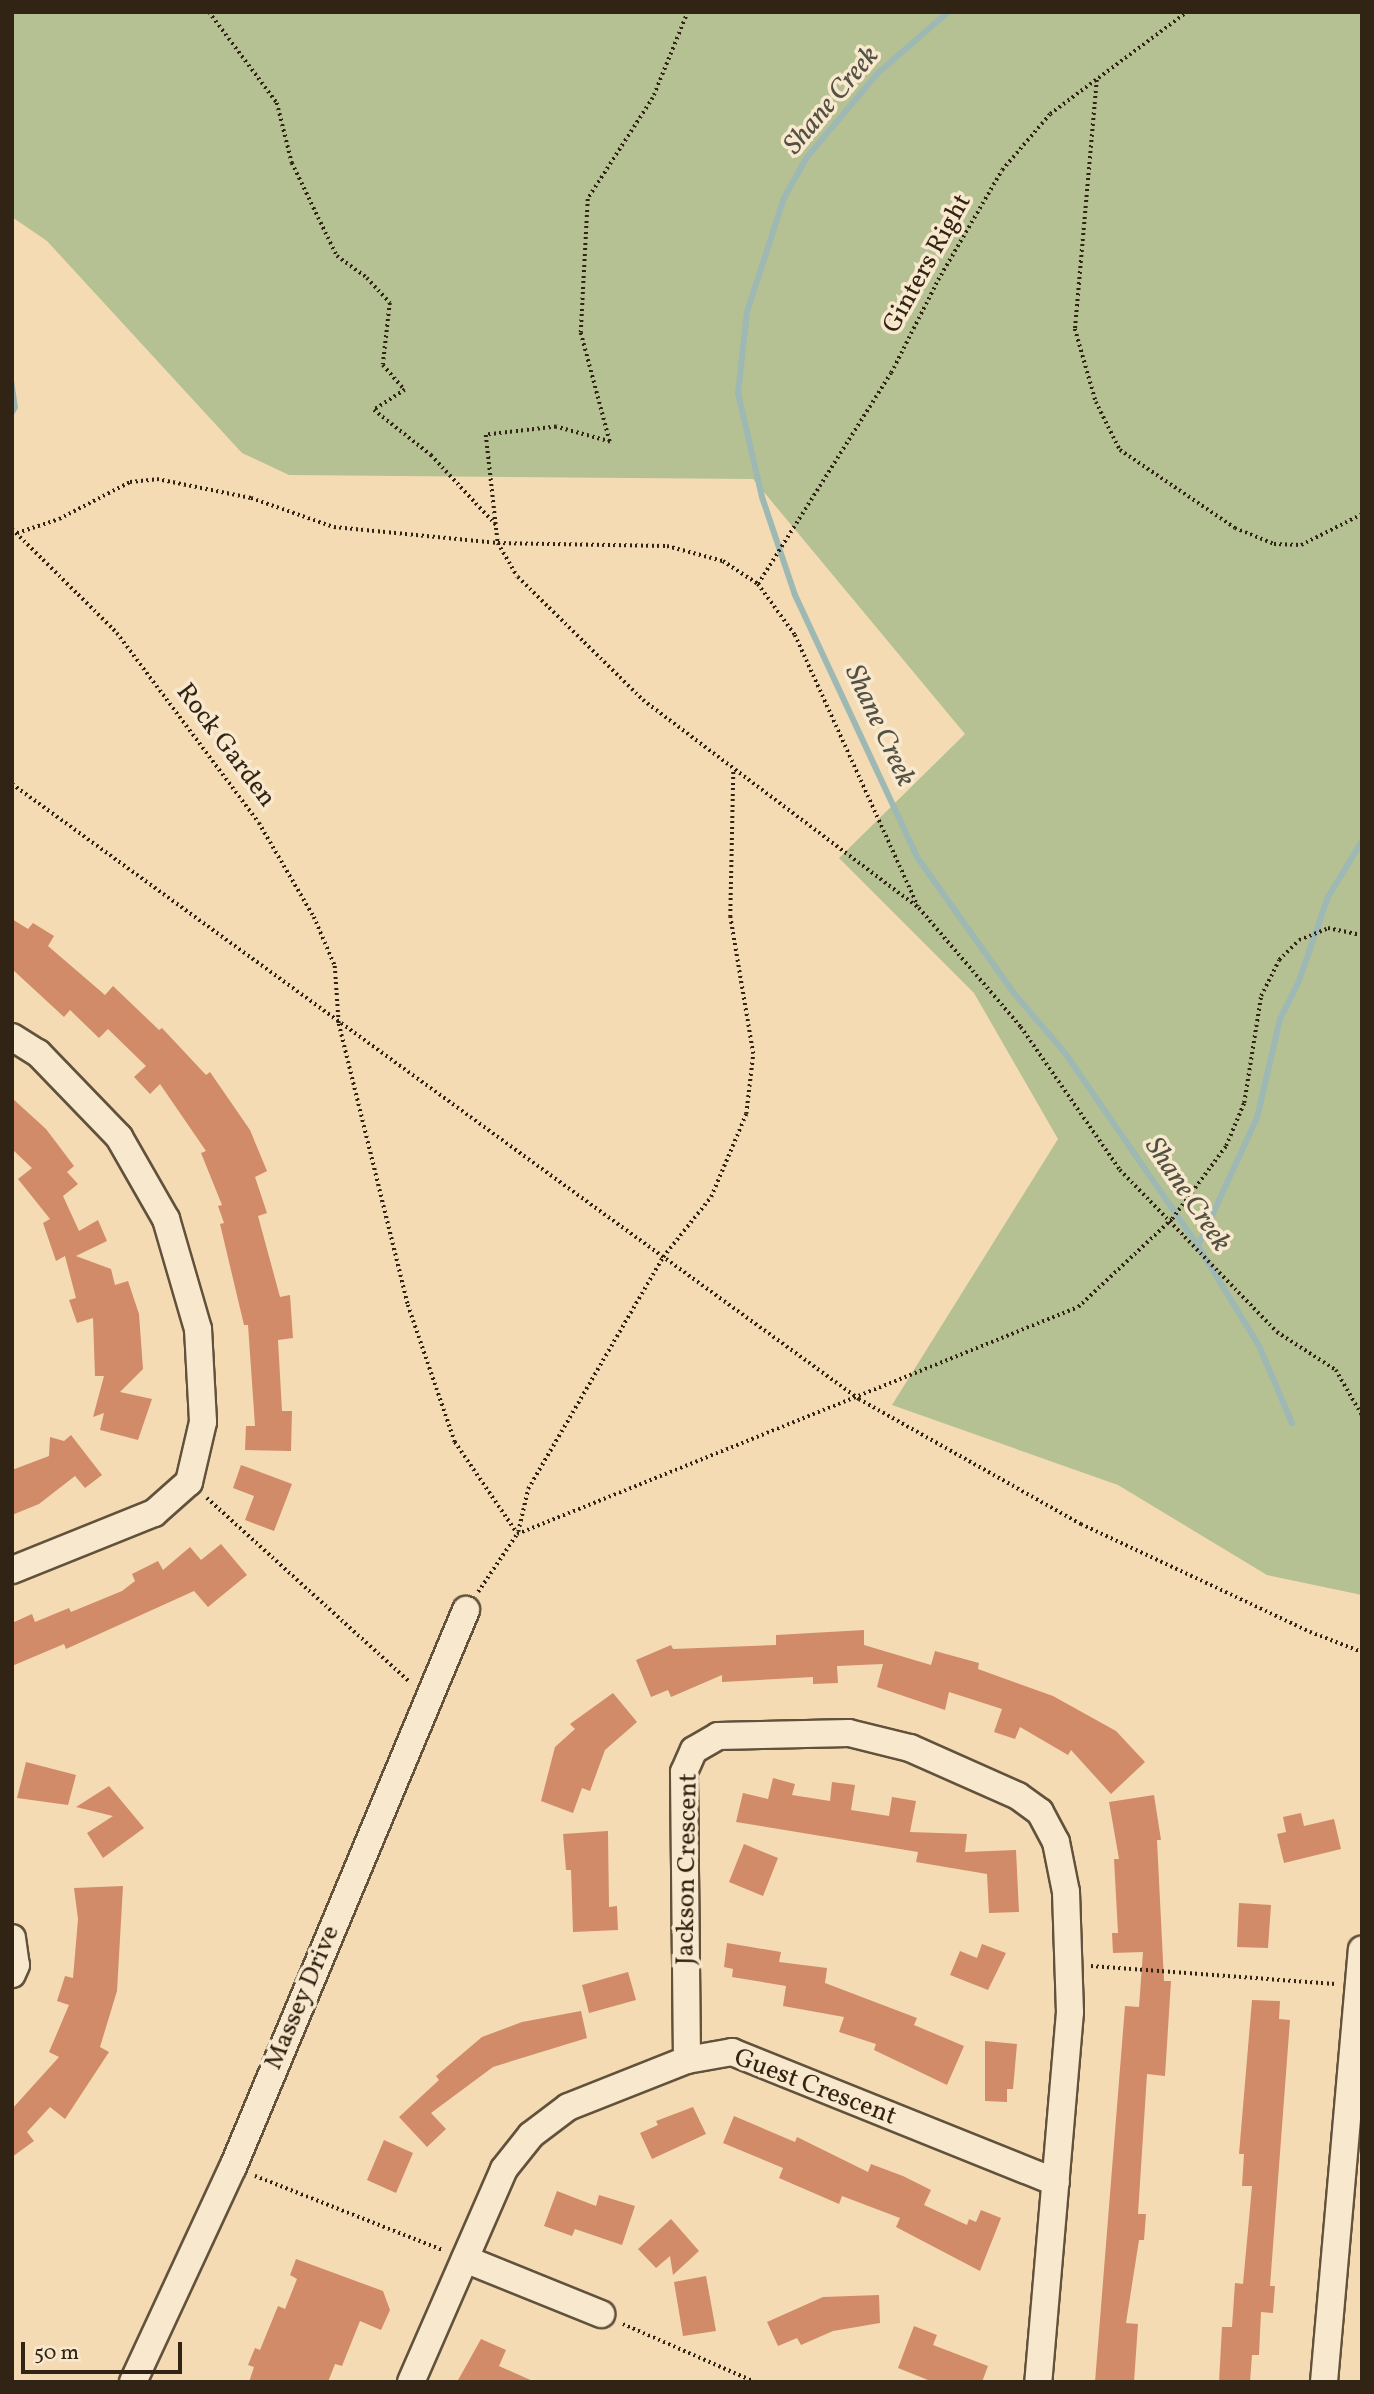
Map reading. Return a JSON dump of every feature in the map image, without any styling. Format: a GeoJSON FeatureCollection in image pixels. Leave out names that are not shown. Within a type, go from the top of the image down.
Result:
{"type":"FeatureCollection","features":[{"type":"Feature","properties":{"kind":"street"},"geometry":{"type":"LineString","coordinates":[[12,1037],[38,1053],[119,1137],[166,1219],[198,1329],[204,1422],[189,1482],[154,1513],[12,1570]]}},
{"type":"Feature","properties":{"kind":"street","name":"Massey Drive"},"geometry":{"type":"LineString","coordinates":[[133,2382],[233,2167],[466,1610]]}},
{"type":"Feature","properties":{"kind":"street","name":"Jackson Crescent"},"geometry":{"type":"LineString","coordinates":[[687,2060],[684,1772],[694,1750],[718,1737],[849,1733],[911,1748],[1018,1796],[1040,1812],[1056,1842],[1066,1892],[1070,2012],[1056,2182]]}},
{"type":"Feature","properties":{"kind":"street"},"geometry":{"type":"LineString","coordinates":[[12,1938],[16,1965],[12,1974]]}},
{"type":"Feature","properties":{"kind":"street"},"geometry":{"type":"LineString","coordinates":[[1324,2382],[1362,1950]]}},
{"type":"Feature","properties":{"kind":"street","name":"Guest Crescent"},"geometry":{"type":"LineString","coordinates":[[411,2382],[504,2169],[531,2134],[568,2107],[687,2060],[732,2052],[1056,2182]]}},
{"type":"Feature","properties":{"kind":"street"},"geometry":{"type":"LineString","coordinates":[[1038,2382],[1056,2182]]}},
{"type":"Feature","properties":{"kind":"street"},"geometry":{"type":"LineString","coordinates":[[465,2259],[601,2314]]}},
{"type":"Feature","properties":{"kind":"path"},"geometry":{"type":"LineString","coordinates":[[209,12],[277,103],[292,163],[337,256],[368,278],[390,303],[383,365],[405,390],[374,410],[432,455],[498,526]]}},
{"type":"Feature","properties":{"kind":"path"},"geometry":{"type":"LineString","coordinates":[[688,12],[653,98],[588,199],[583,238],[581,333],[610,442],[556,427],[486,435],[498,544],[518,577],[643,700],[733,772],[919,908],[1021,1027],[1120,1170],[1277,1332],[1336,1370],[1362,1415]]}},
{"type":"Feature","properties":{"kind":"path","name":"Ginters Right"},"geometry":{"type":"LineString","coordinates":[[758,584],[891,373],[1002,170],[1050,114],[1187,12]]}},
{"type":"Feature","properties":{"kind":"path"},"geometry":{"type":"LineString","coordinates":[[1097,79],[1075,329],[1096,402],[1121,450],[1235,528],[1274,544],[1301,545],[1362,514]]}},
{"type":"Feature","properties":{"kind":"path"},"geometry":{"type":"LineString","coordinates":[[17,533],[59,519],[106,491],[157,479],[251,498],[334,527],[498,544],[667,546],[723,561],[758,584],[795,635],[919,908]]}},
{"type":"Feature","properties":{"kind":"path","name":"Rock Garden"},"geometry":{"type":"LineString","coordinates":[[12,530],[117,633],[259,823],[314,917],[335,966],[339,1024],[408,1305],[455,1442],[517,1534]]}},
{"type":"Feature","properties":{"kind":"path"},"geometry":{"type":"LineString","coordinates":[[466,1610],[517,1534],[528,1489],[663,1257],[711,1197],[746,1114],[753,1054],[730,917],[733,772]]}},
{"type":"Feature","properties":{"kind":"path"},"geometry":{"type":"LineString","coordinates":[[12,784],[859,1399],[1082,1524],[1310,1632],[1362,1652]]}},
{"type":"Feature","properties":{"kind":"path"},"geometry":{"type":"LineString","coordinates":[[517,1534],[859,1399],[1078,1307],[1169,1223],[1226,1146],[1244,1102],[1261,996],[1279,960],[1300,940],[1328,928],[1362,935]]}},
{"type":"Feature","properties":{"kind":"path"},"geometry":{"type":"LineString","coordinates":[[189,1482],[429,1699]]}},
{"type":"Feature","properties":{"kind":"path"},"geometry":{"type":"LineString","coordinates":[[1068,1965],[1358,1986]]}},
{"type":"Feature","properties":{"kind":"path"},"geometry":{"type":"LineString","coordinates":[[233,2167],[465,2259]]}},
{"type":"Feature","properties":{"kind":"path"},"geometry":{"type":"LineString","coordinates":[[601,2314],[755,2382]]}},
{"type":"Feature","properties":{"kind":"green space"},"geometry":{"type":"Polygon","coordinates":[[[12,12],[1362,12],[1362,1595],[1267,1575],[1118,1485],[892,1405],[1058,1139],[974,993],[839,858],[965,734],[753,479],[289,475],[242,453],[47,241],[12,217],[12,12]]]}},
{"type":"Feature","properties":{"kind":"water"},"geometry":{"type":"Polygon","coordinates":[[[12,366],[18,408],[12,418],[12,366]]]}},
{"type":"Feature","properties":{"kind":"building"},"geometry":{"type":"Polygon","coordinates":[[[12,919],[28,929],[33,923],[54,936],[48,946],[105,995],[113,986],[159,1030],[162,1028],[206,1075],[210,1072],[250,1130],[267,1171],[255,1177],[267,1213],[258,1216],[280,1297],[290,1295],[293,1338],[278,1340],[282,1411],[292,1411],[291,1451],[245,1450],[246,1426],[255,1426],[248,1325],[244,1325],[220,1224],[224,1223],[218,1206],[222,1205],[201,1153],[206,1151],[160,1084],[150,1094],[134,1077],[146,1066],[108,1029],[99,1038],[70,1010],[64,1017],[12,969],[12,919]]]}},
{"type":"Feature","properties":{"kind":"building"},"geometry":{"type":"Polygon","coordinates":[[[12,1098],[46,1129],[74,1166],[67,1172],[78,1184],[63,1196],[79,1231],[98,1220],[107,1241],[76,1256],[111,1269],[115,1285],[128,1281],[139,1314],[143,1369],[120,1392],[152,1399],[138,1440],[100,1430],[104,1413],[93,1417],[104,1376],[95,1376],[93,1318],[77,1323],[69,1300],[76,1298],[65,1256],[56,1261],[43,1223],[50,1219],[18,1179],[32,1168],[12,1149],[12,1098]]]}},
{"type":"Feature","properties":{"kind":"building"},"geometry":{"type":"Polygon","coordinates":[[[71,1435],[102,1475],[85,1488],[75,1476],[39,1504],[12,1515],[12,1470],[49,1456],[50,1437],[64,1441],[71,1435]]]}},
{"type":"Feature","properties":{"kind":"building"},"geometry":{"type":"Polygon","coordinates":[[[241,1465],[292,1484],[274,1531],[245,1520],[254,1496],[233,1488],[241,1465]]]}},
{"type":"Feature","properties":{"kind":"building"},"geometry":{"type":"Polygon","coordinates":[[[221,1544],[247,1575],[208,1607],[194,1591],[66,1649],[64,1644],[12,1666],[12,1623],[32,1614],[35,1622],[69,1608],[71,1612],[122,1591],[135,1581],[132,1574],[158,1561],[163,1570],[190,1547],[201,1560],[221,1544]]]}},
{"type":"Feature","properties":{"kind":"building"},"geometry":{"type":"Polygon","coordinates":[[[864,1630],[864,1645],[931,1665],[935,1651],[979,1663],[978,1669],[1053,1696],[1116,1731],[1145,1762],[1111,1794],[1071,1750],[1068,1755],[1020,1727],[1015,1739],[994,1732],[1002,1709],[949,1692],[945,1710],[877,1687],[883,1664],[837,1666],[838,1683],[813,1684],[813,1677],[722,1682],[722,1675],[671,1697],[668,1690],[651,1697],[636,1660],[671,1645],[673,1649],[776,1645],[776,1635],[864,1630]]]}},
{"type":"Feature","properties":{"kind":"building"},"geometry":{"type":"Polygon","coordinates":[[[613,1693],[637,1722],[605,1750],[590,1791],[582,1788],[573,1813],[541,1801],[555,1747],[575,1729],[570,1724],[613,1693]]]}},
{"type":"Feature","properties":{"kind":"building"},"geometry":{"type":"Polygon","coordinates":[[[26,1762],[76,1775],[68,1805],[17,1798],[26,1762]]]}},
{"type":"Feature","properties":{"kind":"building"},"geometry":{"type":"Polygon","coordinates":[[[773,1778],[795,1784],[792,1795],[830,1801],[832,1782],[855,1785],[851,1810],[889,1816],[892,1797],[916,1801],[910,1832],[967,1834],[965,1852],[1016,1850],[1019,1912],[989,1913],[987,1874],[916,1862],[918,1852],[736,1822],[743,1793],[768,1799],[773,1778]]]}},
{"type":"Feature","properties":{"kind":"building"},"geometry":{"type":"Polygon","coordinates":[[[109,1786],[144,1828],[103,1858],[87,1833],[113,1816],[76,1807],[109,1786]]]}},
{"type":"Feature","properties":{"kind":"building"},"geometry":{"type":"Polygon","coordinates":[[[1154,1795],[1161,1840],[1157,1840],[1164,1981],[1171,1981],[1165,2076],[1147,2074],[1138,2214],[1146,2214],[1144,2240],[1139,2240],[1126,2323],[1138,2324],[1134,2382],[1095,2382],[1125,2006],[1139,2007],[1143,1952],[1113,1953],[1112,1933],[1118,1933],[1114,1859],[1119,1859],[1109,1802],[1154,1795]]]}},
{"type":"Feature","properties":{"kind":"building"},"geometry":{"type":"Polygon","coordinates":[[[1301,1813],[1304,1826],[1334,1819],[1341,1849],[1284,1863],[1277,1834],[1286,1832],[1283,1817],[1301,1813]]]}},
{"type":"Feature","properties":{"kind":"building"},"geometry":{"type":"Polygon","coordinates":[[[608,1831],[609,1907],[617,1906],[618,1930],[573,1932],[571,1870],[566,1870],[563,1834],[608,1831]]]}},
{"type":"Feature","properties":{"kind":"building"},"geometry":{"type":"Polygon","coordinates":[[[744,1844],[778,1858],[763,1896],[729,1882],[744,1844]]]}},
{"type":"Feature","properties":{"kind":"building"},"geometry":{"type":"Polygon","coordinates":[[[123,1886],[117,1991],[100,2047],[109,2052],[65,2119],[50,2107],[27,2132],[34,2141],[12,2157],[12,2109],[59,2057],[49,2052],[69,2005],[57,2001],[65,1976],[73,1978],[78,1919],[74,1888],[123,1886]]]}},
{"type":"Feature","properties":{"kind":"building"},"geometry":{"type":"Polygon","coordinates":[[[1239,1903],[1271,1905],[1268,1948],[1237,1947],[1239,1903]]]}},
{"type":"Feature","properties":{"kind":"building"},"geometry":{"type":"Polygon","coordinates":[[[727,1943],[781,1952],[779,1962],[827,1968],[825,1983],[917,2018],[914,2025],[964,2046],[947,2085],[874,2050],[876,2044],[839,2032],[844,2017],[783,2006],[786,1986],[732,1977],[733,1969],[724,1967],[727,1943]]]}},
{"type":"Feature","properties":{"kind":"building"},"geometry":{"type":"Polygon","coordinates":[[[982,1944],[1006,1953],[988,1990],[950,1975],[960,1951],[977,1958],[982,1944]]]}},
{"type":"Feature","properties":{"kind":"building"},"geometry":{"type":"Polygon","coordinates":[[[628,1972],[636,2000],[589,2013],[582,1985],[628,1972]]]}},
{"type":"Feature","properties":{"kind":"building"},"geometry":{"type":"Polygon","coordinates":[[[1252,2000],[1280,2001],[1279,2019],[1290,2020],[1270,2286],[1275,2286],[1273,2313],[1261,2312],[1259,2355],[1252,2355],[1250,2382],[1219,2382],[1222,2327],[1232,2327],[1235,2283],[1243,2284],[1252,2186],[1242,2186],[1244,2154],[1239,2154],[1252,2000]]]}},
{"type":"Feature","properties":{"kind":"building"},"geometry":{"type":"Polygon","coordinates":[[[581,2011],[587,2038],[493,2067],[431,2113],[446,2129],[427,2147],[399,2117],[439,2080],[436,2076],[482,2037],[522,2022],[581,2011]]]}},
{"type":"Feature","properties":{"kind":"building"},"geometry":{"type":"Polygon","coordinates":[[[985,2041],[1017,2044],[1013,2089],[1007,2089],[1007,2102],[985,2101],[985,2041]]]}},
{"type":"Feature","properties":{"kind":"building"},"geometry":{"type":"Polygon","coordinates":[[[693,2107],[706,2134],[652,2159],[640,2133],[658,2125],[656,2121],[693,2107]]]}},
{"type":"Feature","properties":{"kind":"building"},"geometry":{"type":"Polygon","coordinates":[[[734,2116],[795,2142],[797,2137],[868,2172],[871,2164],[903,2176],[931,2190],[924,2205],[967,2225],[969,2219],[976,2222],[981,2210],[1001,2218],[980,2271],[896,2227],[900,2218],[842,2196],[839,2204],[779,2178],[783,2168],[723,2143],[734,2116]]]}},
{"type":"Feature","properties":{"kind":"building"},"geometry":{"type":"Polygon","coordinates":[[[384,2140],[413,2153],[396,2193],[367,2180],[384,2140]]]}},
{"type":"Feature","properties":{"kind":"building"},"geometry":{"type":"Polygon","coordinates":[[[557,2191],[596,2206],[599,2195],[635,2206],[622,2245],[575,2229],[572,2236],[544,2226],[557,2191]]]}},
{"type":"Feature","properties":{"kind":"building"},"geometry":{"type":"Polygon","coordinates":[[[671,2219],[699,2251],[673,2275],[670,2256],[656,2268],[638,2249],[671,2219]]]}},
{"type":"Feature","properties":{"kind":"building"},"geometry":{"type":"Polygon","coordinates":[[[296,2259],[383,2291],[390,2310],[381,2330],[360,2321],[342,2366],[335,2364],[328,2382],[249,2382],[254,2367],[248,2365],[255,2348],[260,2350],[278,2306],[285,2309],[297,2279],[290,2275],[296,2259]]]}},
{"type":"Feature","properties":{"kind":"building"},"geometry":{"type":"Polygon","coordinates":[[[706,2276],[716,2331],[683,2336],[674,2282],[706,2276]]]}},
{"type":"Feature","properties":{"kind":"building"},"geometry":{"type":"Polygon","coordinates":[[[879,2295],[880,2323],[833,2331],[801,2345],[797,2338],[778,2346],[767,2322],[823,2297],[879,2295]]]}},
{"type":"Feature","properties":{"kind":"building"},"geometry":{"type":"Polygon","coordinates":[[[914,2326],[937,2335],[933,2345],[988,2366],[982,2382],[933,2382],[898,2368],[914,2326]]]}},
{"type":"Feature","properties":{"kind":"building"},"geometry":{"type":"Polygon","coordinates":[[[481,2339],[506,2350],[499,2366],[535,2382],[457,2382],[481,2339]]]}},
{"type":"Feature","properties":{"kind":"waterway","name":"Shane Creek"},"geometry":{"type":"LineString","coordinates":[[948,12],[877,74],[807,157],[784,198],[747,312],[738,393],[762,497],[795,595],[917,857],[1013,992],[1065,1053],[1198,1246],[1259,1346],[1292,1423]]}},
{"type":"Feature","properties":{"kind":"waterway"},"geometry":{"type":"LineString","coordinates":[[1198,1246],[1257,1118],[1280,1019],[1299,981],[1328,897],[1362,841]]}}]}
